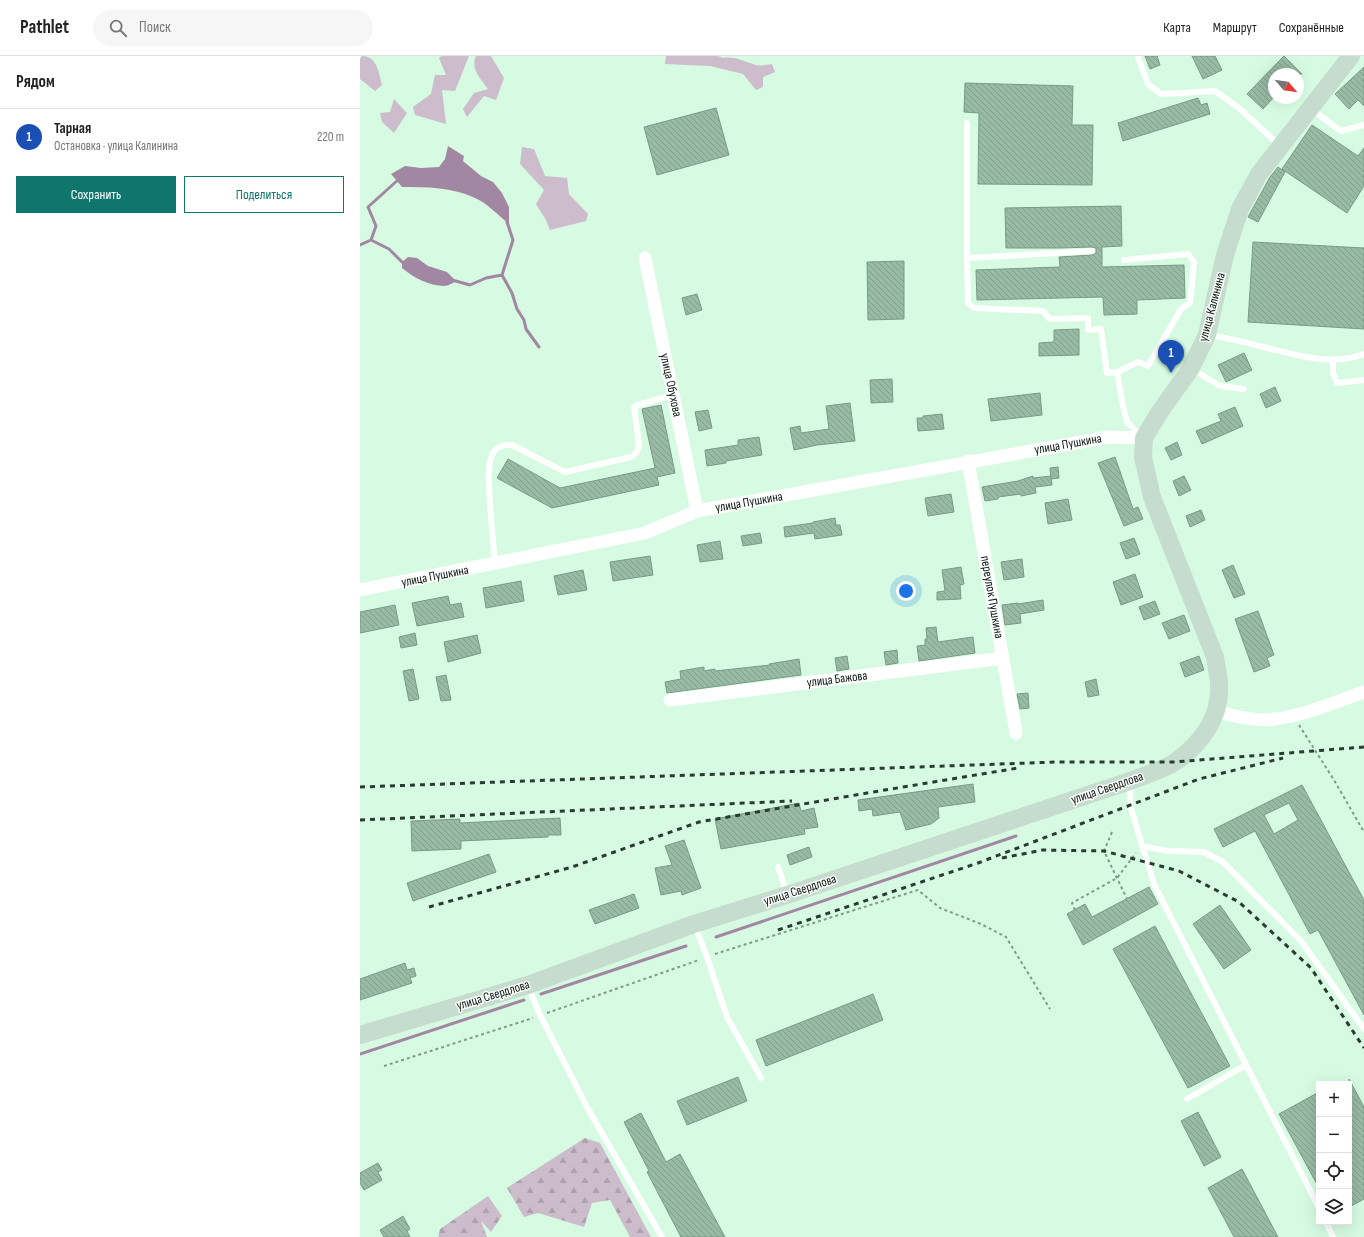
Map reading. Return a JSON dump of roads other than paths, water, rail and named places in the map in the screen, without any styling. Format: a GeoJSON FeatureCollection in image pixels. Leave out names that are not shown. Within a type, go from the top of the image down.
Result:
{"type":"FeatureCollection","features":[{"type":"Feature","properties":{"kind":"main road","name":"улица Калинина"},"geometry":{"type":"LineString","coordinates":[[1217,712],[1220,685],[1215,658],[1152,497],[1143,457],[1144,438],[1159,413],[1191,368],[1207,335],[1225,255],[1240,210],[1259,174],[1351,56]]}},
{"type":"Feature","properties":{"kind":"main road","name":"улица Свердлова"},"geometry":{"type":"LineString","coordinates":[[360,1035],[528,985],[694,924],[787,895],[1130,781],[1174,762],[1191,749],[1196,745],[1208,728],[1217,712]]}},
{"type":"Feature","properties":{"kind":"street","name":"улица Обухова"},"geometry":{"type":"LineString","coordinates":[[644,258],[697,511]]}},
{"type":"Feature","properties":{"kind":"street","name":"улица Пушкина"},"geometry":{"type":"LineString","coordinates":[[360,590],[495,564],[645,532],[697,511],[1108,437],[1144,438]]}},
{"type":"Feature","properties":{"kind":"street","name":"переулок Пушкина"},"geometry":{"type":"LineString","coordinates":[[968,461],[1004,658],[1016,733]]}},
{"type":"Feature","properties":{"kind":"street","name":"улица Бажова"},"geometry":{"type":"LineString","coordinates":[[670,700],[1004,658]]}},
{"type":"Feature","properties":{"kind":"street"},"geometry":{"type":"LineString","coordinates":[[1217,712],[1247,718],[1274,719],[1302,713],[1364,692]]}},
{"type":"Feature","properties":{"kind":"lane"},"geometry":{"type":"LineString","coordinates":[[1138,57],[1148,84],[1161,94],[1215,91],[1239,108],[1280,146]]}},
{"type":"Feature","properties":{"kind":"lane"},"geometry":{"type":"LineString","coordinates":[[1310,108],[1341,131],[1364,125]]}},
{"type":"Feature","properties":{"kind":"lane"},"geometry":{"type":"LineString","coordinates":[[967,123],[968,303],[974,308],[1043,311],[1050,319],[1088,318],[1088,330],[1101,329],[1107,373],[1117,372],[1138,362],[1148,366],[1181,309],[1190,303],[1194,262],[1188,254],[1124,260]]}},
{"type":"Feature","properties":{"kind":"lane"},"geometry":{"type":"LineString","coordinates":[[967,258],[1092,251]]}},
{"type":"Feature","properties":{"kind":"lane"},"geometry":{"type":"LineString","coordinates":[[1207,335],[1237,340],[1307,358],[1332,361],[1364,354]]}},
{"type":"Feature","properties":{"kind":"lane"},"geometry":{"type":"LineString","coordinates":[[1332,361],[1333,373],[1337,382],[1364,380]]}},
{"type":"Feature","properties":{"kind":"lane"},"geometry":{"type":"LineString","coordinates":[[1191,368],[1220,386],[1244,389]]}},
{"type":"Feature","properties":{"kind":"lane"},"geometry":{"type":"LineString","coordinates":[[1117,372],[1127,422],[1144,438]]}},
{"type":"Feature","properties":{"kind":"lane"},"geometry":{"type":"LineString","coordinates":[[495,564],[490,508],[489,467],[491,458],[495,451],[506,444],[512,445],[565,472],[631,457],[638,451],[639,445],[634,407],[638,404],[673,395]]}},
{"type":"Feature","properties":{"kind":"lane"},"geometry":{"type":"LineString","coordinates":[[1130,781],[1130,805],[1154,884],[1316,1202]]}},
{"type":"Feature","properties":{"kind":"lane"},"geometry":{"type":"LineString","coordinates":[[1142,846],[1168,852],[1204,852],[1223,862],[1301,941],[1364,1029]]}},
{"type":"Feature","properties":{"kind":"lane"},"geometry":{"type":"LineString","coordinates":[[778,867],[787,895]]}},
{"type":"Feature","properties":{"kind":"lane"},"geometry":{"type":"LineString","coordinates":[[694,924],[707,957],[727,1017],[761,1078]]}},
{"type":"Feature","properties":{"kind":"lane"},"geometry":{"type":"LineString","coordinates":[[528,985],[540,1015],[588,1109],[662,1237]]}},
{"type":"Feature","properties":{"kind":"lane"},"geometry":{"type":"LineString","coordinates":[[1187,1099],[1246,1064]]}},
{"type":"Feature","properties":{"kind":"lane"},"geometry":{"type":"LineString","coordinates":[[1327,1225],[1333,1237]]}},
{"type":"Feature","properties":{"kind":"waterway"},"geometry":{"type":"LineString","coordinates":[[371,240],[376,226],[368,207],[399,179]]}},
{"type":"Feature","properties":{"kind":"waterway"},"geometry":{"type":"LineString","coordinates":[[507,222],[513,240],[502,275],[512,293],[517,309],[524,320],[526,329],[539,347]]}},
{"type":"Feature","properties":{"kind":"waterway"},"geometry":{"type":"LineString","coordinates":[[360,245],[371,240],[389,249],[405,264]]}},
{"type":"Feature","properties":{"kind":"waterway"},"geometry":{"type":"LineString","coordinates":[[452,280],[470,285],[486,278],[502,275]]}},
{"type":"Feature","properties":{"kind":"waterway"},"geometry":{"type":"LineString","coordinates":[[716,937],[1016,836]]}},
{"type":"Feature","properties":{"kind":"waterway"},"geometry":{"type":"LineString","coordinates":[[541,994],[686,946]]}},
{"type":"Feature","properties":{"kind":"waterway"},"geometry":{"type":"LineString","coordinates":[[360,1054],[524,1000]]}},
{"type":"Feature","properties":{"kind":"railway"},"geometry":{"type":"LineString","coordinates":[[360,787],[1056,762],[1174,762],[1364,747]]}},
{"type":"Feature","properties":{"kind":"railway"},"geometry":{"type":"LineString","coordinates":[[778,930],[978,863],[1199,779],[1283,758]]}},
{"type":"Feature","properties":{"kind":"railway"},"geometry":{"type":"LineString","coordinates":[[429,907],[572,867],[699,822],[1018,768]]}},
{"type":"Feature","properties":{"kind":"railway"},"geometry":{"type":"LineString","coordinates":[[360,820],[792,801]]}},
{"type":"Feature","properties":{"kind":"railway"},"geometry":{"type":"LineString","coordinates":[[1002,858],[1043,850],[1104,851],[1179,871],[1239,902],[1311,968],[1364,1048]]}},
{"type":"Feature","properties":{"kind":"place","name":"Тарная"},"geometry":{"type":"Point","coordinates":[1171,373]}}]}
